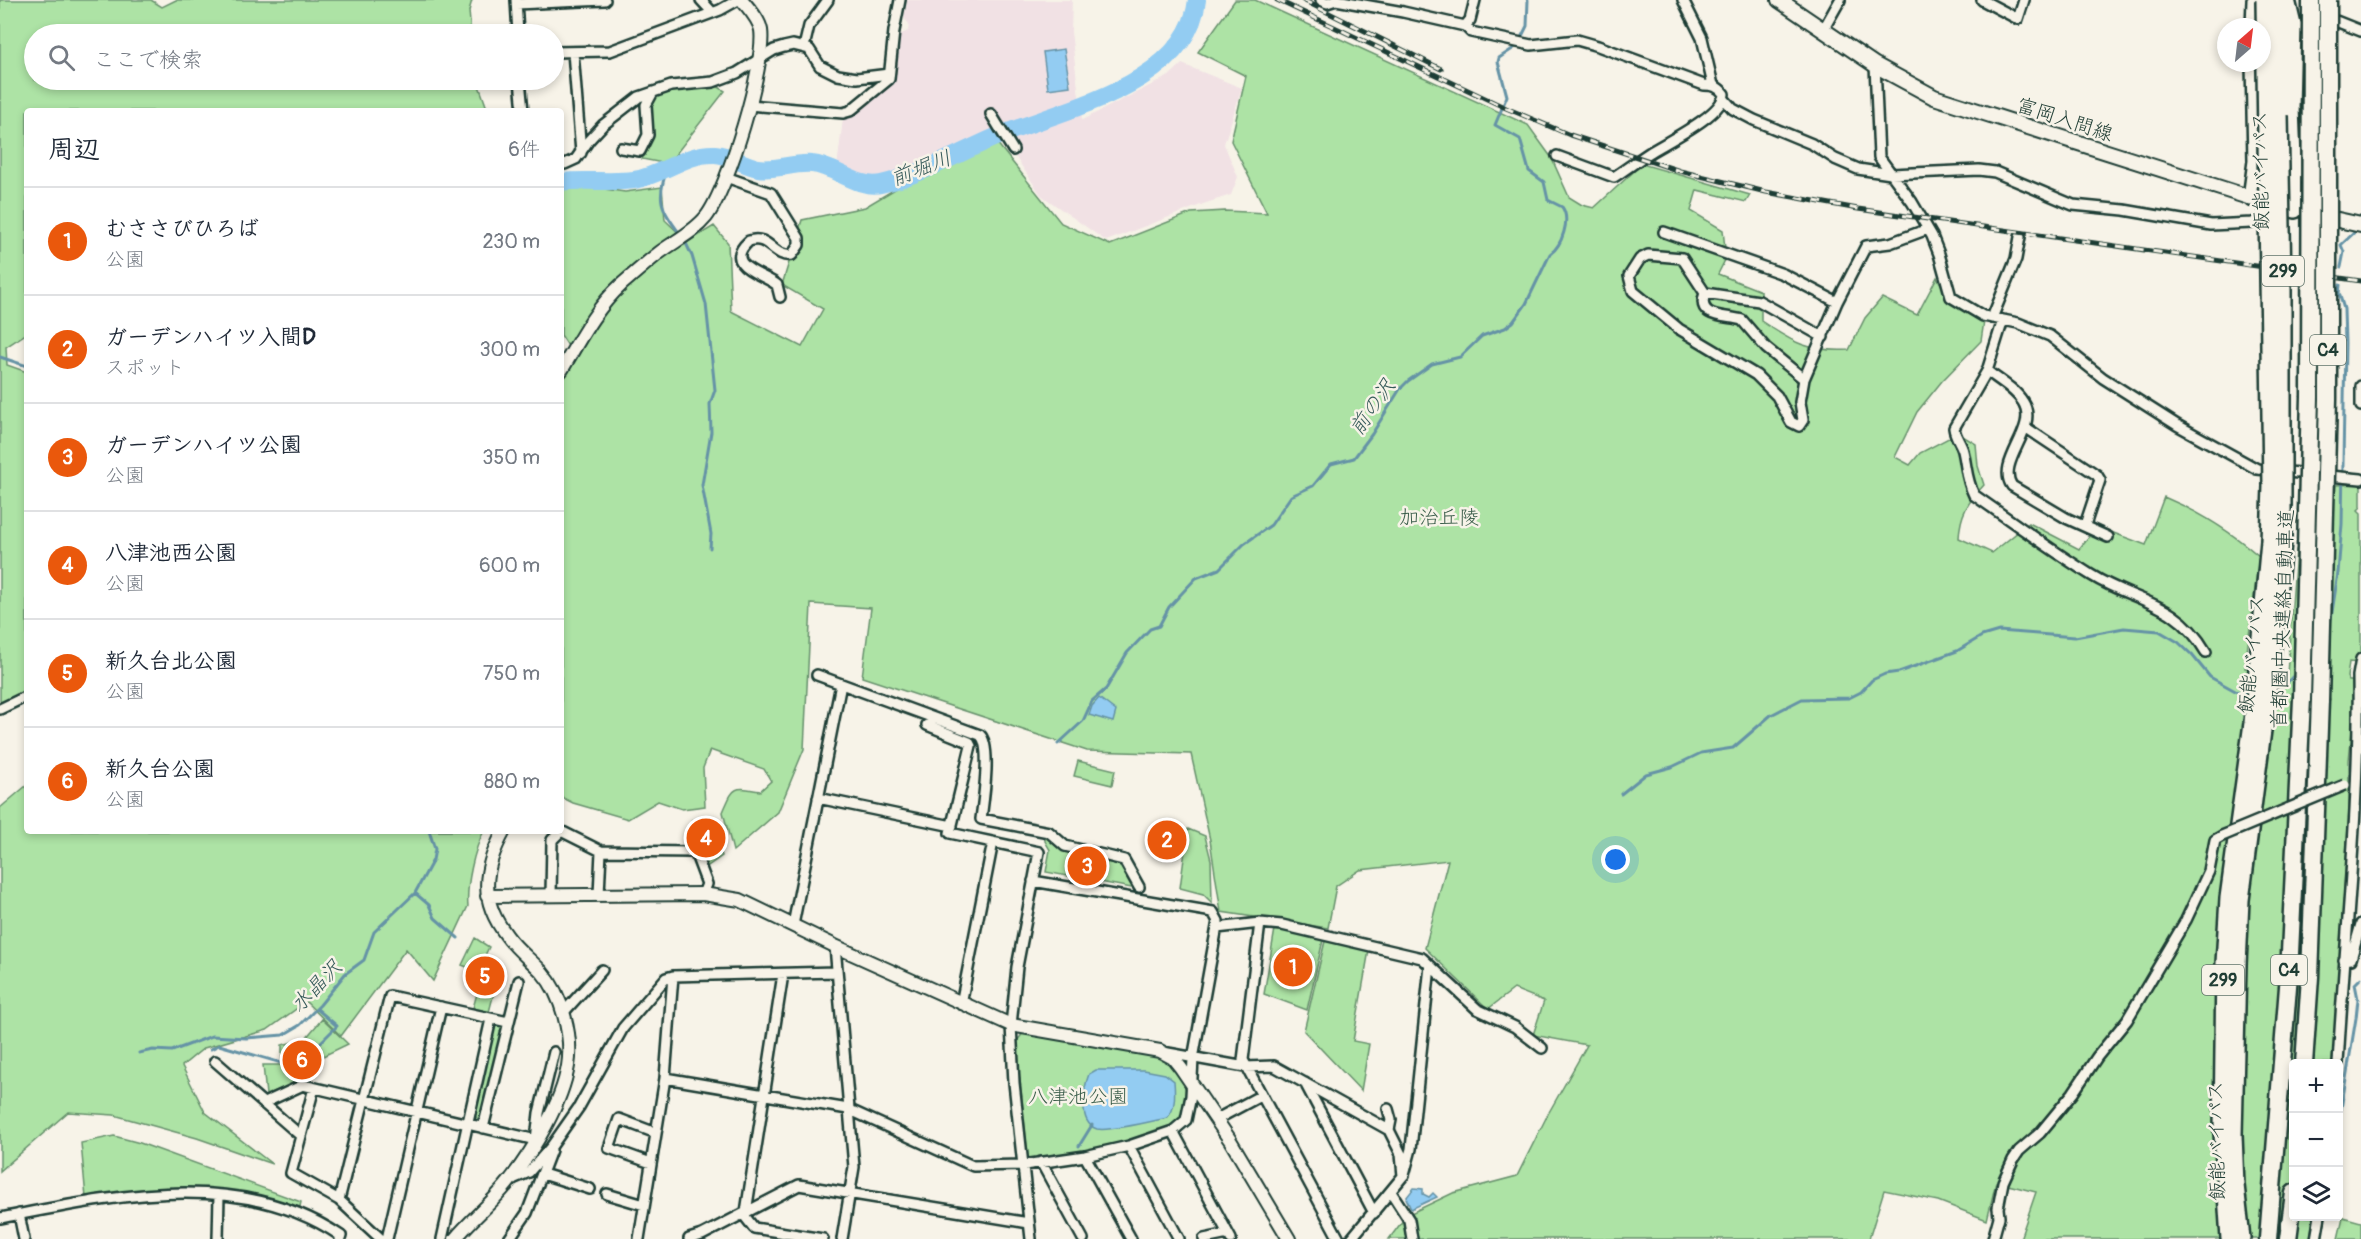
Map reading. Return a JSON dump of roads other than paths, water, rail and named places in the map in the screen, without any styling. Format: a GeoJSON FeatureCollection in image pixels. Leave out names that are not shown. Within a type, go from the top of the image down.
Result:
{"type":"FeatureCollection","features":[{"type":"Feature","properties":{"kind":"highway"},"geometry":{"type":"LineString","coordinates":[[2254,18],[2255,0]]}},
{"type":"Feature","properties":{"kind":"highway","name":"飯能バイパス"},"geometry":{"type":"LineString","coordinates":[[2264,0],[2271,486],[2276,542]]}},
{"type":"Feature","properties":{"kind":"highway","name":"飯能バイパス"},"geometry":{"type":"LineString","coordinates":[[2242,1239],[2234,1136],[2241,900],[2276,542],[2283,284],[2278,0]]}},
{"type":"Feature","properties":{"kind":"highway","name":"首都圏中央連絡自動車道"},"geometry":{"type":"LineString","coordinates":[[2304,1059],[2310,976],[2320,700],[2328,399],[2328,0]]}},
{"type":"Feature","properties":{"kind":"highway"},"geometry":{"type":"LineString","coordinates":[[2291,4],[2293,25],[2291,209]]}},
{"type":"Feature","properties":{"kind":"highway","name":"首都圏中央連絡自動車道"},"geometry":{"type":"LineString","coordinates":[[2268,1239],[2276,1165],[2289,975],[2302,699],[2312,299],[2309,5]]}},
{"type":"Feature","properties":{"kind":"highway"},"geometry":{"type":"LineString","coordinates":[[2251,198],[2256,161],[2254,72]]}},
{"type":"Feature","properties":{"kind":"highway","name":"飯能バイパス"},"geometry":{"type":"LineString","coordinates":[[2229,1239],[2222,1133],[2224,963],[2228,898],[2259,723]]}},
{"type":"Feature","properties":{"kind":"highway"},"geometry":{"type":"LineString","coordinates":[[2288,1239],[2290,1221]]}},
{"type":"Feature","properties":{"kind":"main road","name":"富岡入間線"},"geometry":{"type":"LineString","coordinates":[[1779,0],[1875,65],[1934,97],[2251,198],[2358,225]]}},
{"type":"Feature","properties":{"kind":"street"},"geometry":{"type":"LineString","coordinates":[[517,24],[516,2],[605,0]]}},
{"type":"Feature","properties":{"kind":"street"},"geometry":{"type":"LineString","coordinates":[[701,0],[712,12]]}},
{"type":"Feature","properties":{"kind":"street"},"geometry":{"type":"LineString","coordinates":[[564,52],[610,51],[740,0],[758,21],[761,29],[760,59],[749,105],[727,176],[708,213],[688,233],[659,253],[607,299],[564,364]]}},
{"type":"Feature","properties":{"kind":"street"},"geometry":{"type":"LineString","coordinates":[[804,47],[809,26],[828,0]]}},
{"type":"Feature","properties":{"kind":"street"},"geometry":{"type":"LineString","coordinates":[[749,105],[843,113],[850,111],[889,79],[900,0]]}},
{"type":"Feature","properties":{"kind":"street"},"geometry":{"type":"LineString","coordinates":[[1321,0],[1327,3],[1336,0],[1403,12],[1465,26],[1470,32],[1519,43],[1577,40],[1598,46],[1704,85],[1713,85],[1720,89],[1724,94],[1724,99],[1733,109],[1812,144],[1835,159],[1858,169],[1891,174],[1979,170],[1995,172],[2073,205],[2124,210],[2211,225],[2252,223],[2285,215],[2291,209]]}},
{"type":"Feature","properties":{"kind":"street"},"geometry":{"type":"LineString","coordinates":[[1465,26],[1470,20],[1475,0]]}},
{"type":"Feature","properties":{"kind":"street"},"geometry":{"type":"LineString","coordinates":[[1683,0],[1702,38],[1713,85]]}},
{"type":"Feature","properties":{"kind":"street"},"geometry":{"type":"LineString","coordinates":[[1823,30],[1840,0]]}},
{"type":"Feature","properties":{"kind":"street"},"geometry":{"type":"LineString","coordinates":[[1982,0],[2018,18],[2024,0]]}},
{"type":"Feature","properties":{"kind":"street"},"geometry":{"type":"LineString","coordinates":[[2272,0],[2291,4]]}},
{"type":"Feature","properties":{"kind":"street"},"geometry":{"type":"LineString","coordinates":[[2309,5],[2361,31]]}},
{"type":"Feature","properties":{"kind":"street"},"geometry":{"type":"LineString","coordinates":[[564,164],[576,159],[589,140],[611,116],[639,97],[671,86],[714,81],[737,73],[784,47],[793,45],[804,47],[813,53],[820,66],[838,75],[857,78],[889,74]]}},
{"type":"Feature","properties":{"kind":"street"},"geometry":{"type":"LineString","coordinates":[[573,52],[581,153]]}},
{"type":"Feature","properties":{"kind":"street"},"geometry":{"type":"LineString","coordinates":[[1875,65],[1879,157],[1928,229],[1939,254],[1951,297],[1983,316],[2038,329],[2121,390],[2177,425],[2257,469],[2361,479]]}},
{"type":"Feature","properties":{"kind":"street"},"geometry":{"type":"LineString","coordinates":[[521,90],[523,108]]}},
{"type":"Feature","properties":{"kind":"street"},"geometry":{"type":"LineString","coordinates":[[621,148],[640,151],[648,135],[646,105],[653,92]]}},
{"type":"Feature","properties":{"kind":"street"},"geometry":{"type":"LineString","coordinates":[[1557,156],[1614,177],[1647,154],[1700,123],[1724,99]]}},
{"type":"Feature","properties":{"kind":"street"},"geometry":{"type":"LineString","coordinates":[[991,114],[1013,150]]}},
{"type":"Feature","properties":{"kind":"street"},"geometry":{"type":"LineString","coordinates":[[727,176],[771,193],[799,238],[799,245],[792,255],[778,253],[766,241],[759,239],[749,241],[743,249],[741,259],[744,266],[748,271],[777,285],[780,297]]}},
{"type":"Feature","properties":{"kind":"street"},"geometry":{"type":"LineString","coordinates":[[1682,258],[1648,255],[1640,258],[1629,276],[1633,291],[1679,328],[1756,375],[1777,396],[1791,422],[1799,426],[1803,420],[1800,402],[1804,379],[1837,302],[1866,246],[1890,243],[1928,229]]}},
{"type":"Feature","properties":{"kind":"street"},"geometry":{"type":"LineString","coordinates":[[1664,232],[1783,274],[1837,302]]}},
{"type":"Feature","properties":{"kind":"street"},"geometry":{"type":"LineString","coordinates":[[1992,318],[2016,259],[2020,237]]}},
{"type":"Feature","properties":{"kind":"street"},"geometry":{"type":"LineString","coordinates":[[1686,240],[1682,258],[1705,293],[1759,301],[1823,337]]}},
{"type":"Feature","properties":{"kind":"street"},"geometry":{"type":"LineString","coordinates":[[1705,293],[1702,302],[1710,312],[1722,318],[1742,320],[1766,348],[1804,379]]}},
{"type":"Feature","properties":{"kind":"street"},"geometry":{"type":"LineString","coordinates":[[2002,320],[1987,371],[1954,428],[1955,436],[1962,447],[1967,482],[1974,495],[2093,577],[2171,612],[2196,635],[2206,652]]}},
{"type":"Feature","properties":{"kind":"street"},"geometry":{"type":"LineString","coordinates":[[1987,371],[2016,393],[2024,403],[2027,413],[2025,427],[2009,466],[2008,480],[2012,486],[2067,518],[2108,537]]}},
{"type":"Feature","properties":{"kind":"street"},"geometry":{"type":"LineString","coordinates":[[2361,386],[2361,406]]}},
{"type":"Feature","properties":{"kind":"street"},"geometry":{"type":"LineString","coordinates":[[2025,427],[2097,475],[2100,480],[2085,525]]}},
{"type":"Feature","properties":{"kind":"street"},"geometry":{"type":"LineString","coordinates":[[2338,1059],[2344,960],[2358,843],[2358,794],[2350,783],[2359,746],[2358,676],[2361,659]]}},
{"type":"Feature","properties":{"kind":"street"},"geometry":{"type":"LineString","coordinates":[[818,675],[980,735],[985,741],[985,789],[981,819],[1049,832],[1065,846],[1124,860],[1139,887]]}},
{"type":"Feature","properties":{"kind":"street"},"geometry":{"type":"LineString","coordinates":[[793,925],[841,684]]}},
{"type":"Feature","properties":{"kind":"street"},"geometry":{"type":"LineString","coordinates":[[0,709],[24,697]]}},
{"type":"Feature","properties":{"kind":"street"},"geometry":{"type":"LineString","coordinates":[[927,725],[969,742],[971,746],[950,833],[1039,852],[1017,967],[1011,1025],[1014,1083],[1031,1239]]}},
{"type":"Feature","properties":{"kind":"street"},"geometry":{"type":"LineString","coordinates":[[1993,1239],[1999,1217],[2003,1182],[2013,1160],[2019,1151],[2040,1133],[2073,1094],[2097,1057],[2127,1020],[2187,920],[2209,871],[2215,840],[2350,783]]}},
{"type":"Feature","properties":{"kind":"street"},"geometry":{"type":"LineString","coordinates":[[818,798],[952,826]]}},
{"type":"Feature","properties":{"kind":"street"},"geometry":{"type":"LineString","coordinates":[[564,832],[601,851],[696,852],[706,884],[703,894]]}},
{"type":"Feature","properties":{"kind":"street"},"geometry":{"type":"LineString","coordinates":[[455,1239],[510,1180],[536,1140],[557,1101],[568,1068],[570,1049],[563,1013],[547,978],[507,937],[492,913],[487,896],[490,860],[503,834]]}},
{"type":"Feature","properties":{"kind":"street"},"geometry":{"type":"LineString","coordinates":[[551,895],[552,840],[558,834]]}},
{"type":"Feature","properties":{"kind":"street"},"geometry":{"type":"LineString","coordinates":[[962,1004],[993,842]]}},
{"type":"Feature","properties":{"kind":"street"},"geometry":{"type":"LineString","coordinates":[[599,895],[601,851]]}},
{"type":"Feature","properties":{"kind":"street"},"geometry":{"type":"LineString","coordinates":[[665,1078],[848,1108],[973,1166],[1024,1165],[1085,1156],[1129,1146],[1173,1131],[1186,1120],[1191,1096],[1193,1059],[1218,921],[1213,912],[1033,881]]}},
{"type":"Feature","properties":{"kind":"street"},"geometry":{"type":"LineString","coordinates":[[487,896],[703,894],[740,900],[835,946],[1011,1025],[1160,1051],[1193,1059],[1245,1067],[1274,1066],[1389,1130],[1401,1154],[1404,1176]]}},
{"type":"Feature","properties":{"kind":"street"},"geometry":{"type":"LineString","coordinates":[[1217,928],[1260,923],[1282,925],[1422,958],[1477,1009],[1515,1027],[1542,1048]]}},
{"type":"Feature","properties":{"kind":"street"},"geometry":{"type":"LineString","coordinates":[[1260,923],[1243,1060],[1260,1096],[1339,1239]]}},
{"type":"Feature","properties":{"kind":"street"},"geometry":{"type":"LineString","coordinates":[[2344,960],[2351,959],[2361,924]]}},
{"type":"Feature","properties":{"kind":"street"},"geometry":{"type":"LineString","coordinates":[[835,946],[854,1167],[842,1239]]}},
{"type":"Feature","properties":{"kind":"street"},"geometry":{"type":"LineString","coordinates":[[1351,1239],[1404,1176],[1411,1149],[1430,966]]}},
{"type":"Feature","properties":{"kind":"street"},"geometry":{"type":"LineString","coordinates":[[563,1013],[602,970]]}},
{"type":"Feature","properties":{"kind":"street"},"geometry":{"type":"LineString","coordinates":[[510,1180],[529,1172],[551,1147],[579,1107],[623,1028],[666,978],[836,972]]}},
{"type":"Feature","properties":{"kind":"street"},"geometry":{"type":"LineString","coordinates":[[783,974],[744,1213],[754,1228],[823,1239]]}},
{"type":"Feature","properties":{"kind":"street"},"geometry":{"type":"LineString","coordinates":[[639,1239],[665,1078],[673,976]]}},
{"type":"Feature","properties":{"kind":"street"},"geometry":{"type":"LineString","coordinates":[[483,1128],[519,981]]}},
{"type":"Feature","properties":{"kind":"street"},"geometry":{"type":"LineString","coordinates":[[339,1200],[390,996],[508,1022]]}},
{"type":"Feature","properties":{"kind":"street"},"geometry":{"type":"LineString","coordinates":[[387,1239],[441,1007]]}},
{"type":"Feature","properties":{"kind":"street"},"geometry":{"type":"LineString","coordinates":[[442,1239],[491,1019]]}},
{"type":"Feature","properties":{"kind":"street"},"geometry":{"type":"LineString","coordinates":[[1160,1051],[1178,1063],[1216,1119],[1289,1239]]}},
{"type":"Feature","properties":{"kind":"street"},"geometry":{"type":"LineString","coordinates":[[536,1140],[539,1113],[554,1053]]}},
{"type":"Feature","properties":{"kind":"street"},"geometry":{"type":"LineString","coordinates":[[214,1061],[301,1136]]}},
{"type":"Feature","properties":{"kind":"street"},"geometry":{"type":"LineString","coordinates":[[1305,1083],[1374,1213]]}},
{"type":"Feature","properties":{"kind":"street"},"geometry":{"type":"LineString","coordinates":[[264,1103],[303,1085],[536,1140]]}},
{"type":"Feature","properties":{"kind":"street"},"geometry":{"type":"LineString","coordinates":[[314,1088],[291,1173],[339,1200],[381,1239]]}},
{"type":"Feature","properties":{"kind":"street"},"geometry":{"type":"LineString","coordinates":[[1216,1119],[1260,1096]]}},
{"type":"Feature","properties":{"kind":"street"},"geometry":{"type":"LineString","coordinates":[[1389,1109],[1391,1120],[1389,1130]]}},
{"type":"Feature","properties":{"kind":"street"},"geometry":{"type":"LineString","coordinates":[[651,1163],[609,1148],[619,1119],[656,1133]]}},
{"type":"Feature","properties":{"kind":"street"},"geometry":{"type":"LineString","coordinates":[[1173,1131],[1229,1236],[1204,1239]]}},
{"type":"Feature","properties":{"kind":"street"},"geometry":{"type":"LineString","coordinates":[[1129,1146],[1179,1239]]}},
{"type":"Feature","properties":{"kind":"street"},"geometry":{"type":"LineString","coordinates":[[509,1239],[527,1213],[551,1147]]}},
{"type":"Feature","properties":{"kind":"street"},"geometry":{"type":"LineString","coordinates":[[1085,1156],[1131,1239]]}},
{"type":"Feature","properties":{"kind":"street"},"geometry":{"type":"LineString","coordinates":[[1041,1162],[1083,1239]]}},
{"type":"Feature","properties":{"kind":"street"},"geometry":{"type":"LineString","coordinates":[[543,1174],[590,1189]]}},
{"type":"Feature","properties":{"kind":"street"},"geometry":{"type":"LineString","coordinates":[[692,1238],[799,1185],[1029,1223]]}},
{"type":"Feature","properties":{"kind":"street"},"geometry":{"type":"LineString","coordinates":[[0,1218],[87,1201],[145,1194],[168,1192],[219,1195],[305,1215],[327,1226],[341,1236],[340,1239]]}},
{"type":"Feature","properties":{"kind":"street"},"geometry":{"type":"LineString","coordinates":[[1391,1192],[1408,1220],[1412,1239]]}},
{"type":"Feature","properties":{"kind":"street"},"geometry":{"type":"LineString","coordinates":[[607,1194],[644,1205]]}},
{"type":"Feature","properties":{"kind":"street"},"geometry":{"type":"LineString","coordinates":[[218,1239],[219,1195]]}},
{"type":"Feature","properties":{"kind":"street"},"geometry":{"type":"LineString","coordinates":[[19,1214],[24,1239]]}},
{"type":"Feature","properties":{"kind":"street"},"geometry":{"type":"LineString","coordinates":[[2316,1239],[2319,1221]]}},
{"type":"Feature","properties":{"kind":"water"},"geometry":{"type":"Polygon","coordinates":[[[1064,49],[1070,86],[1048,89],[1043,52],[1064,49]]]}},
{"type":"Feature","properties":{"kind":"water"},"geometry":{"type":"Polygon","coordinates":[[[1099,698],[1116,711],[1113,722],[1089,715],[1092,706],[1099,698]]]}},
{"type":"Feature","properties":{"kind":"water"},"geometry":{"type":"Polygon","coordinates":[[[1096,1070],[1144,1070],[1165,1074],[1174,1081],[1175,1096],[1170,1115],[1167,1118],[1111,1129],[1097,1129],[1091,1125],[1084,1112],[1085,1087],[1089,1074],[1096,1070]]]}},
{"type":"Feature","properties":{"kind":"water"},"geometry":{"type":"Polygon","coordinates":[[[1414,1188],[1423,1189],[1423,1194],[1429,1197],[1433,1193],[1437,1197],[1411,1209],[1406,1198],[1414,1188]]]}},
{"type":"Feature","properties":{"kind":"waterway","name":"前堀川"},"geometry":{"type":"LineString","coordinates":[[564,182],[634,180],[693,157],[715,154],[758,168],[812,164],[872,185],[896,180],[998,136],[1087,104],[1147,73],[1171,53],[1189,29],[1197,0]]}},
{"type":"Feature","properties":{"kind":"waterway","name":"前の沢"},"geometry":{"type":"LineString","coordinates":[[1058,744],[1083,721],[1092,701],[1106,689],[1127,653],[1150,629],[1159,626],[1169,607],[1196,578],[1219,569],[1244,544],[1271,525],[1291,496],[1313,486],[1331,464],[1354,458],[1400,389],[1408,381],[1432,364],[1460,357],[1482,336],[1505,328],[1513,322],[1526,304],[1550,254],[1561,239],[1566,218],[1562,207],[1548,200],[1544,182],[1529,171],[1520,139],[1495,125],[1507,96],[1498,62],[1499,58],[1517,46],[1527,26],[1528,0]]}},
{"type":"Feature","properties":{"kind":"waterway"},"geometry":{"type":"LineString","coordinates":[[668,166],[662,187],[662,202],[668,217],[680,234]]}},
{"type":"Feature","properties":{"kind":"waterway"},"geometry":{"type":"LineString","coordinates":[[2341,267],[2344,252],[2341,245],[2358,229]]}},
{"type":"Feature","properties":{"kind":"waterway"},"geometry":{"type":"LineString","coordinates":[[684,239],[692,256],[706,304],[715,390],[710,404],[711,432],[702,485],[711,534],[710,548]]}},
{"type":"Feature","properties":{"kind":"waterway"},"geometry":{"type":"LineString","coordinates":[[2329,632],[2338,573],[2342,524],[2345,343],[2344,309],[2339,293],[2340,285]]}},
{"type":"Feature","properties":{"kind":"waterway","name":"前堀川"},"geometry":{"type":"LineString","coordinates":[[0,357],[24,365]]}},
{"type":"Feature","properties":{"kind":"waterway"},"geometry":{"type":"LineString","coordinates":[[1621,794],[1646,774],[1672,767],[1701,753],[1733,748],[1771,715],[1802,699],[1849,698],[1861,692],[1872,680],[1885,674],[1899,672],[1957,651],[1982,636],[1999,631],[2075,637],[2124,628],[2159,631],[2178,642],[2210,677],[2239,693],[2250,692]]}},
{"type":"Feature","properties":{"kind":"waterway"},"geometry":{"type":"LineString","coordinates":[[2275,688],[2283,687],[2295,674]]}},
{"type":"Feature","properties":{"kind":"waterway","name":"水晶沢"},"geometry":{"type":"LineString","coordinates":[[139,1053],[153,1050],[172,1051],[212,1036],[246,1038],[283,1035],[300,1025],[345,974],[364,960],[374,932],[415,893],[433,860],[435,849],[430,834]]}},
{"type":"Feature","properties":{"kind":"waterway"},"geometry":{"type":"LineString","coordinates":[[415,893],[429,905],[435,918],[458,938]]}},
{"type":"Feature","properties":{"kind":"waterway"},"geometry":{"type":"LineString","coordinates":[[2340,1113],[2356,1018],[2358,999],[2355,984],[2361,978]]}},
{"type":"Feature","properties":{"kind":"waterway"},"geometry":{"type":"LineString","coordinates":[[211,1049],[219,1045],[292,1066],[298,1065],[337,1026],[317,1009]]}},
{"type":"Feature","properties":{"kind":"waterway"},"geometry":{"type":"LineString","coordinates":[[1079,1146],[1092,1125]]}},
{"type":"Feature","properties":{"kind":"railway"},"geometry":{"type":"LineString","coordinates":[[1277,0],[1506,108],[1570,135],[1680,171],[1766,192],[1858,209],[2361,281]]}},
{"type":"Feature","properties":{"kind":"railway"},"geometry":{"type":"LineString","coordinates":[[1303,0],[1441,69]]}},
{"type":"Feature","properties":{"kind":"place","name":"八津池西公園"},"geometry":{"type":"Point","coordinates":[706,838]}},
{"type":"Feature","properties":{"kind":"place","name":"ガーデンハイツ入間D"},"geometry":{"type":"Point","coordinates":[1167,840]}},
{"type":"Feature","properties":{"kind":"place","name":"ガーデンハイツ公園"},"geometry":{"type":"Point","coordinates":[1087,866]}},
{"type":"Feature","properties":{"kind":"place","name":"むささびひろば"},"geometry":{"type":"Point","coordinates":[1293,967]}},
{"type":"Feature","properties":{"kind":"place","name":"新久台北公園"},"geometry":{"type":"Point","coordinates":[485,976]}},
{"type":"Feature","properties":{"kind":"place","name":"新久台公園"},"geometry":{"type":"Point","coordinates":[302,1060]}},
{"type":"Feature","properties":{"kind":"park label","name":"加治丘陵"},"geometry":{"type":"Point","coordinates":[1439,517]}},
{"type":"Feature","properties":{"kind":"park label","name":"八津池公園"},"geometry":{"type":"Point","coordinates":[1078,1096]}}]}
